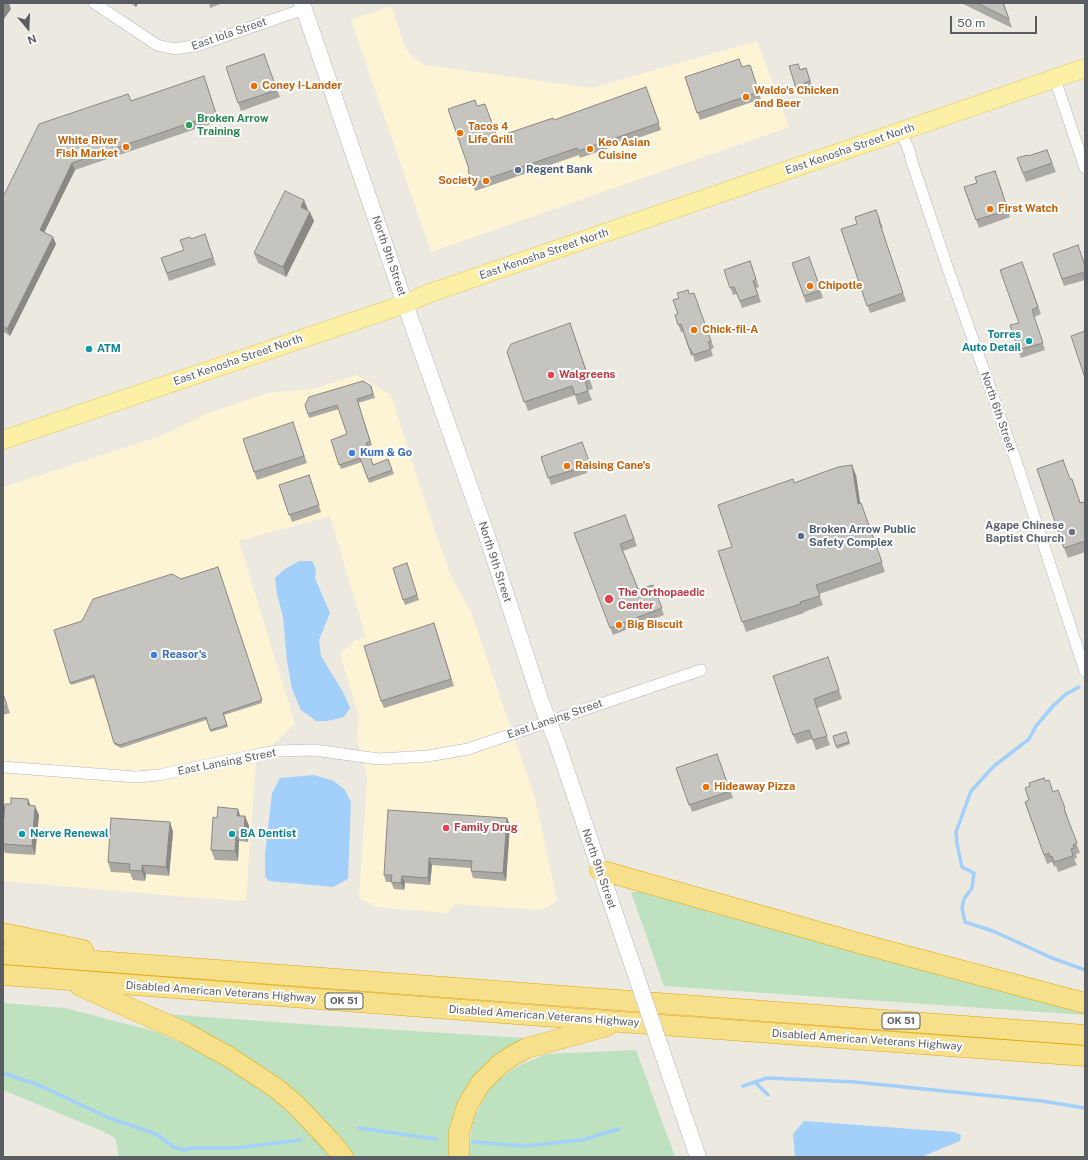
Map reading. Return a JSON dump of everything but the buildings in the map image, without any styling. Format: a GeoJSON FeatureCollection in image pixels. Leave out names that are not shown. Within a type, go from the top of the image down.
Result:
{"type":"FeatureCollection","features":[{"type":"Feature","properties":{"kind":"highway"},"geometry":{"type":"LineString","coordinates":[[600,870],[862,944],[1085,1003]]}},
{"type":"Feature","properties":{"kind":"highway"},"geometry":{"type":"LineString","coordinates":[[3,933],[153,966]]}},
{"type":"Feature","properties":{"kind":"highway","name":"Disabled American Veterans Highway"},"geometry":{"type":"LineString","coordinates":[[3,954],[1085,1035]]}},
{"type":"Feature","properties":{"kind":"highway","name":"Disabled American Veterans Highway"},"geometry":{"type":"LineString","coordinates":[[3,975],[1085,1056]]}},
{"type":"Feature","properties":{"kind":"highway"},"geometry":{"type":"LineString","coordinates":[[66,980],[184,1032],[229,1057],[276,1088],[296,1105],[343,1157]]}},
{"type":"Feature","properties":{"kind":"highway"},"geometry":{"type":"LineString","coordinates":[[458,1157],[459,1132],[467,1106],[480,1084],[500,1065],[512,1056],[527,1048],[621,1022]]}},
{"type":"Feature","properties":{"kind":"main road","name":"North 9th Street"},"geometry":{"type":"LineString","coordinates":[[303,6],[405,304],[486,534],[548,721],[698,1157]]}},
{"type":"Feature","properties":{"kind":"main road","name":"East Kenosha Street North"},"geometry":{"type":"LineString","coordinates":[[3,440],[405,304],[427,294],[1085,68]]}},
{"type":"Feature","properties":{"kind":"street","name":"East Iola Street"},"geometry":{"type":"LineString","coordinates":[[94,3],[157,45],[175,49],[199,45],[303,6]]}},
{"type":"Feature","properties":{"kind":"street"},"geometry":{"type":"LineString","coordinates":[[1055,79],[1085,168]]}},
{"type":"Feature","properties":{"kind":"street","name":"North 6th Street"},"geometry":{"type":"LineString","coordinates":[[901,131],[910,153],[947,266],[1018,467],[1085,671]]}},
{"type":"Feature","properties":{"kind":"street","name":"East Lansing Street"},"geometry":{"type":"LineString","coordinates":[[3,767],[136,777],[159,775],[277,751],[314,750],[379,759],[428,756],[468,749],[701,670]]}},
{"type":"Feature","properties":{"kind":"shaded area"},"geometry":{"type":"Polygon","coordinates":[[[391,6],[406,49],[415,59],[425,65],[592,88],[757,41],[789,127],[431,252],[351,20],[391,6]]]}},
{"type":"Feature","properties":{"kind":"shaded area"},"geometry":{"type":"Polygon","coordinates":[[[357,375],[391,395],[429,514],[451,576],[471,612],[535,798],[557,901],[542,910],[455,904],[448,913],[377,907],[359,898],[367,777],[357,739],[359,717],[340,654],[354,641],[366,637],[330,516],[239,541],[295,724],[256,761],[246,901],[3,881],[3,487],[161,436],[206,414],[268,393],[313,389],[357,375]]]}},
{"type":"Feature","properties":{"kind":"green space"},"geometry":{"type":"Polygon","coordinates":[[[631,892],[644,892],[1085,1010],[1085,1015],[664,986],[631,892]]]}},
{"type":"Feature","properties":{"kind":"green space"},"geometry":{"type":"Polygon","coordinates":[[[3,1003],[65,1008],[157,1032],[212,1057],[255,1082],[307,1129],[331,1157],[119,1157],[115,1138],[102,1131],[3,1090],[3,1003]]]}},
{"type":"Feature","properties":{"kind":"green space"},"geometry":{"type":"Polygon","coordinates":[[[164,1014],[541,1039],[492,1064],[453,1157],[350,1157],[164,1014]]]}},
{"type":"Feature","properties":{"kind":"green space"},"geometry":{"type":"Polygon","coordinates":[[[636,1050],[675,1157],[469,1157],[472,1122],[490,1086],[516,1067],[546,1054],[636,1050]]]}},
{"type":"Feature","properties":{"kind":"water"},"geometry":{"type":"Polygon","coordinates":[[[299,561],[312,561],[316,569],[315,578],[330,613],[319,640],[321,656],[343,692],[350,708],[344,717],[327,721],[316,721],[301,710],[292,689],[287,661],[283,617],[277,594],[275,578],[285,569],[299,561]]]}},
{"type":"Feature","properties":{"kind":"water"},"geometry":{"type":"Polygon","coordinates":[[[314,775],[334,781],[345,790],[351,802],[348,879],[333,887],[269,881],[265,876],[265,855],[272,793],[280,778],[314,775]]]}},
{"type":"Feature","properties":{"kind":"water"},"geometry":{"type":"Polygon","coordinates":[[[804,1121],[954,1132],[961,1135],[960,1141],[921,1157],[795,1157],[793,1134],[804,1121]]]}},
{"type":"Feature","properties":{"kind":"waterway"},"geometry":{"type":"LineString","coordinates":[[1079,687],[1066,694],[1053,706],[1036,726],[1029,739],[994,766],[971,791],[956,832],[962,867],[974,873],[972,888],[964,899],[962,908],[965,922],[993,931],[1052,958],[1085,970]]}},
{"type":"Feature","properties":{"kind":"waterway"},"geometry":{"type":"LineString","coordinates":[[3,1073],[41,1086],[109,1118],[156,1134],[174,1147],[185,1150],[192,1148],[236,1148],[301,1140]]}},
{"type":"Feature","properties":{"kind":"waterway"},"geometry":{"type":"LineString","coordinates":[[743,1086],[767,1078],[855,1082],[1042,1101],[1085,1108]]}},
{"type":"Feature","properties":{"kind":"waterway"},"geometry":{"type":"LineString","coordinates":[[756,1083],[768,1095]]}},
{"type":"Feature","properties":{"kind":"waterway"},"geometry":{"type":"LineString","coordinates":[[359,1128],[436,1139]]}},
{"type":"Feature","properties":{"kind":"waterway"},"geometry":{"type":"LineString","coordinates":[[473,1142],[525,1146],[582,1140],[619,1129]]}},
{"type":"Feature","properties":{"kind":"place","name":"Coney I-Lander"},"geometry":{"type":"Point","coordinates":[254,86]}},
{"type":"Feature","properties":{"kind":"place","name":"Waldo's Chicken and Beer"},"geometry":{"type":"Point","coordinates":[746,97]}},
{"type":"Feature","properties":{"kind":"place","name":"Broken Arrow Training"},"geometry":{"type":"Point","coordinates":[189,125]}},
{"type":"Feature","properties":{"kind":"place","name":"Tacos 4 Life Grill"},"geometry":{"type":"Point","coordinates":[460,133]}},
{"type":"Feature","properties":{"kind":"place","name":"White River Fish Market"},"geometry":{"type":"Point","coordinates":[126,147]}},
{"type":"Feature","properties":{"kind":"place","name":"Keo Asian Cuisine"},"geometry":{"type":"Point","coordinates":[590,149]}},
{"type":"Feature","properties":{"kind":"place","name":"Regent Bank"},"geometry":{"type":"Point","coordinates":[518,170]}},
{"type":"Feature","properties":{"kind":"place","name":"Society"},"geometry":{"type":"Point","coordinates":[486,181]}},
{"type":"Feature","properties":{"kind":"place","name":"First Watch"},"geometry":{"type":"Point","coordinates":[990,209]}},
{"type":"Feature","properties":{"kind":"place","name":"Chipotle"},"geometry":{"type":"Point","coordinates":[810,286]}},
{"type":"Feature","properties":{"kind":"place","name":"Chick-fil-A"},"geometry":{"type":"Point","coordinates":[694,330]}},
{"type":"Feature","properties":{"kind":"place","name":"Torres Auto Detail"},"geometry":{"type":"Point","coordinates":[1029,341]}},
{"type":"Feature","properties":{"kind":"place","name":"ATM"},"geometry":{"type":"Point","coordinates":[89,349]}},
{"type":"Feature","properties":{"kind":"place","name":"Walgreens"},"geometry":{"type":"Point","coordinates":[551,375]}},
{"type":"Feature","properties":{"kind":"place","name":"Kum & Go"},"geometry":{"type":"Point","coordinates":[352,453]}},
{"type":"Feature","properties":{"kind":"place","name":"Raising Cane's"},"geometry":{"type":"Point","coordinates":[567,466]}},
{"type":"Feature","properties":{"kind":"place","name":"Agape Chinese Baptist Church"},"geometry":{"type":"Point","coordinates":[1072,532]}},
{"type":"Feature","properties":{"kind":"place","name":"Broken Arrow Public Safety Complex"},"geometry":{"type":"Point","coordinates":[801,536]}},
{"type":"Feature","properties":{"kind":"place","name":"The Orthopaedic Center"},"geometry":{"type":"Point","coordinates":[609,599]}},
{"type":"Feature","properties":{"kind":"place","name":"Big Biscuit"},"geometry":{"type":"Point","coordinates":[619,625]}},
{"type":"Feature","properties":{"kind":"place","name":"Reasor's"},"geometry":{"type":"Point","coordinates":[154,655]}},
{"type":"Feature","properties":{"kind":"place","name":"Hideaway Pizza"},"geometry":{"type":"Point","coordinates":[706,787]}},
{"type":"Feature","properties":{"kind":"place","name":"Family Drug"},"geometry":{"type":"Point","coordinates":[446,828]}},
{"type":"Feature","properties":{"kind":"place","name":"Nerve Renewal"},"geometry":{"type":"Point","coordinates":[22,834]}},
{"type":"Feature","properties":{"kind":"place","name":"BA Dentist"},"geometry":{"type":"Point","coordinates":[232,834]}}]}
